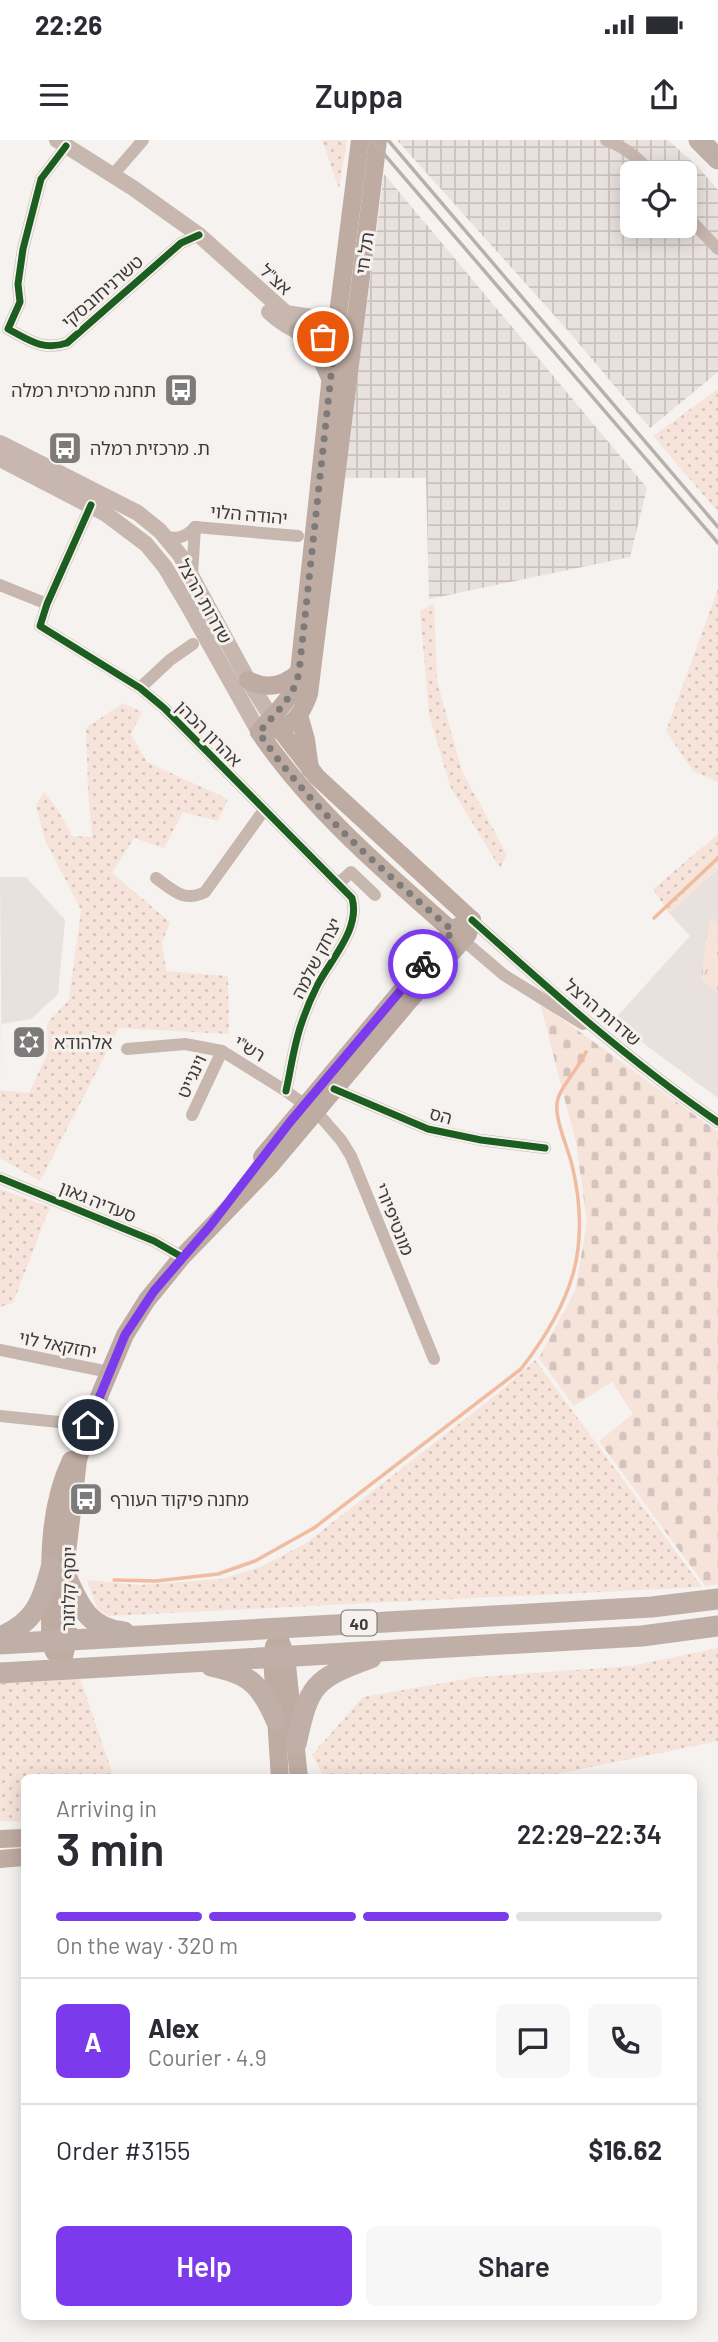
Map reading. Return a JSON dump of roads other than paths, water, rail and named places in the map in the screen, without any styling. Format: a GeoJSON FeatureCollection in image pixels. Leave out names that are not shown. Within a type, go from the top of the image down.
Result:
{"type":"FeatureCollection","features":[{"type":"Feature","properties":{"kind":"highway"},"geometry":{"type":"LineString","coordinates":[[699,140],[718,159]]}},
{"type":"Feature","properties":{"kind":"highway"},"geometry":{"type":"LineString","coordinates":[[0,1637],[31,1617],[59,1573],[89,1619],[102,1627],[118,1632],[164,1636]]}},
{"type":"Feature","properties":{"kind":"highway","name":"40"},"geometry":{"type":"LineString","coordinates":[[0,1644],[652,1607],[718,1599]]}},
{"type":"Feature","properties":{"kind":"highway","name":"40"},"geometry":{"type":"LineString","coordinates":[[0,1673],[642,1636],[718,1626]]}},
{"type":"Feature","properties":{"kind":"highway"},"geometry":{"type":"LineString","coordinates":[[296,1750],[304,1708],[323,1679],[340,1669],[394,1650]]}},
{"type":"Feature","properties":{"kind":"highway"},"geometry":{"type":"LineString","coordinates":[[188,1662],[215,1666],[247,1678],[265,1696],[276,1720]]}},
{"type":"Feature","properties":{"kind":"main road","name":"תל חי"},"geometry":{"type":"LineString","coordinates":[[276,723],[293,691],[299,672],[336,329],[360,140]]}},
{"type":"Feature","properties":{"kind":"main road","name":"תל חי"},"geometry":{"type":"LineString","coordinates":[[299,715],[309,694],[311,681],[377,140]]}},
{"type":"Feature","properties":{"kind":"main road"},"geometry":{"type":"LineString","coordinates":[[298,331],[317,352],[332,380]]}},
{"type":"Feature","properties":{"kind":"main road"},"geometry":{"type":"LineString","coordinates":[[248,680],[264,686],[274,686],[299,672]]}},
{"type":"Feature","properties":{"kind":"main road"},"geometry":{"type":"LineString","coordinates":[[259,733],[276,723],[288,726],[299,715]]}},
{"type":"Feature","properties":{"kind":"main road"},"geometry":{"type":"LineString","coordinates":[[299,715],[310,770]]}},
{"type":"Feature","properties":{"kind":"main road","name":"שדרות הרצל"},"geometry":{"type":"LineString","coordinates":[[276,723],[310,770],[472,920]]}},
{"type":"Feature","properties":{"kind":"main road","name":"שדרות הרצל"},"geometry":{"type":"LineString","coordinates":[[259,733],[289,772],[328,815],[384,871],[458,935]]}},
{"type":"Feature","properties":{"kind":"main road","name":"יוסף קלוזנר"},"geometry":{"type":"LineString","coordinates":[[61,1669],[59,1573],[51,1532],[57,1497],[109,1372],[137,1316],[182,1257],[472,920]]}},
{"type":"Feature","properties":{"kind":"main road","name":"יוסף קלוזנר"},"geometry":{"type":"LineString","coordinates":[[310,1108],[334,1089],[458,935]]}},
{"type":"Feature","properties":{"kind":"main road"},"geometry":{"type":"LineString","coordinates":[[276,1629],[299,1774]]}},
{"type":"Feature","properties":{"kind":"main road"},"geometry":{"type":"LineString","coordinates":[[279,1657],[276,1720],[280,1774]]}},
{"type":"Feature","properties":{"kind":"main road"},"geometry":{"type":"LineString","coordinates":[[296,1750],[305,1774]]}},
{"type":"Feature","properties":{"kind":"main road"},"geometry":{"type":"LineString","coordinates":[[0,1839],[21,1838]]}},
{"type":"Feature","properties":{"kind":"main road"},"geometry":{"type":"LineString","coordinates":[[0,1859],[21,1857]]}},
{"type":"Feature","properties":{"kind":"street"},"geometry":{"type":"LineString","coordinates":[[112,176],[143,140]]}},
{"type":"Feature","properties":{"kind":"street"},"geometry":{"type":"LineString","coordinates":[[606,140],[641,161]]}},
{"type":"Feature","properties":{"kind":"street","name":"אצ\"ל"},"geometry":{"type":"LineString","coordinates":[[63,142],[112,176],[128,195],[193,237],[286,313],[336,329],[353,330]]}},
{"type":"Feature","properties":{"kind":"street","name":"טשרניחובסקי"},"geometry":{"type":"LineString","coordinates":[[63,142],[41,180],[23,249],[18,284],[20,302],[8,329],[44,347],[54,348],[66,343],[193,237]]}},
{"type":"Feature","properties":{"kind":"street"},"geometry":{"type":"LineString","coordinates":[[697,227],[718,249]]}},
{"type":"Feature","properties":{"kind":"street","name":"אצ\"ל"},"geometry":{"type":"LineString","coordinates":[[193,237],[213,260],[276,319],[310,335],[336,329]]}},
{"type":"Feature","properties":{"kind":"street","name":"שדרות הרצל"},"geometry":{"type":"LineString","coordinates":[[0,443],[138,513],[163,535],[180,555],[248,680],[276,723]]}},
{"type":"Feature","properties":{"kind":"street","name":"שדרות הרצל"},"geometry":{"type":"LineString","coordinates":[[0,459],[91,505],[126,526],[156,555],[190,609],[259,733]]}},
{"type":"Feature","properties":{"kind":"street"},"geometry":{"type":"LineString","coordinates":[[0,584],[47,604],[91,505]]}},
{"type":"Feature","properties":{"kind":"street","name":"יהודה הלוי"},"geometry":{"type":"LineString","coordinates":[[192,577],[195,527]]}},
{"type":"Feature","properties":{"kind":"street","name":"יהודה הלוי"},"geometry":{"type":"LineString","coordinates":[[163,535],[184,537],[195,527],[299,536]]}},
{"type":"Feature","properties":{"kind":"street","name":"אהרון הכהן"},"geometry":{"type":"LineString","coordinates":[[47,604],[40,626],[140,688],[164,708],[339,883]]}},
{"type":"Feature","properties":{"kind":"street"},"geometry":{"type":"LineString","coordinates":[[140,688],[170,660],[193,644]]}},
{"type":"Feature","properties":{"kind":"street"},"geometry":{"type":"LineString","coordinates":[[156,878],[183,896],[195,898],[205,892],[264,810]]}},
{"type":"Feature","properties":{"kind":"street"},"geometry":{"type":"LineString","coordinates":[[339,883],[351,872],[376,894]]}},
{"type":"Feature","properties":{"kind":"street","name":"יצחק שלמה"},"geometry":{"type":"LineString","coordinates":[[286,1091],[300,1025],[317,986],[353,921],[352,898],[339,883]]}},
{"type":"Feature","properties":{"kind":"street","name":"שדרות הרצל"},"geometry":{"type":"LineString","coordinates":[[472,920],[610,1040],[718,1122]]}},
{"type":"Feature","properties":{"kind":"street","name":"שדרות הרצל"},"geometry":{"type":"LineString","coordinates":[[458,935],[515,982],[610,1040]]}},
{"type":"Feature","properties":{"kind":"street","name":"רש\"י"},"geometry":{"type":"LineString","coordinates":[[127,1049],[185,1044],[222,1051],[310,1108]]}},
{"type":"Feature","properties":{"kind":"street","name":"וינגייט"},"geometry":{"type":"LineString","coordinates":[[192,1115],[222,1051]]}},
{"type":"Feature","properties":{"kind":"street","name":"הס"},"geometry":{"type":"LineString","coordinates":[[334,1089],[428,1129],[481,1140],[545,1148]]}},
{"type":"Feature","properties":{"kind":"street","name":"מונטיפיורי"},"geometry":{"type":"LineString","coordinates":[[310,1108],[341,1140],[351,1156],[434,1359]]}},
{"type":"Feature","properties":{"kind":"street","name":"סעדיה גאון"},"geometry":{"type":"LineString","coordinates":[[0,1178],[154,1241],[182,1257]]}},
{"type":"Feature","properties":{"kind":"street","name":"יחזקאל לוי"},"geometry":{"type":"LineString","coordinates":[[0,1350],[109,1372]]}},
{"type":"Feature","properties":{"kind":"street"},"geometry":{"type":"LineString","coordinates":[[0,1416],[88,1425]]}},
{"type":"Feature","properties":{"kind":"waterway"},"geometry":{"type":"LineString","coordinates":[[654,918],[718,858]]}},
{"type":"Feature","properties":{"kind":"waterway"},"geometry":{"type":"LineString","coordinates":[[114,1580],[156,1581],[218,1574],[255,1561],[314,1528],[521,1369],[539,1345],[565,1297],[578,1249],[578,1195],[558,1118],[557,1103],[561,1091],[586,1052]]}},
{"type":"Feature","properties":{"kind":"railway"},"geometry":{"type":"LineString","coordinates":[[372,140],[718,543]]}},
{"type":"Feature","properties":{"kind":"railway"},"geometry":{"type":"LineString","coordinates":[[388,140],[718,527]]}},
{"type":"Feature","properties":{"kind":"place","name":"תחנה מרכזית רמלה"},"geometry":{"type":"Point","coordinates":[181,390]}},
{"type":"Feature","properties":{"kind":"place","name":"ת. מרכזית רמלה"},"geometry":{"type":"Point","coordinates":[65,448]}},
{"type":"Feature","properties":{"kind":"place","name":"אלהודא"},"geometry":{"type":"Point","coordinates":[29,1042]}},
{"type":"Feature","properties":{"kind":"place","name":"מחנה פיקוד העורף"},"geometry":{"type":"Point","coordinates":[86,1499]}}]}
